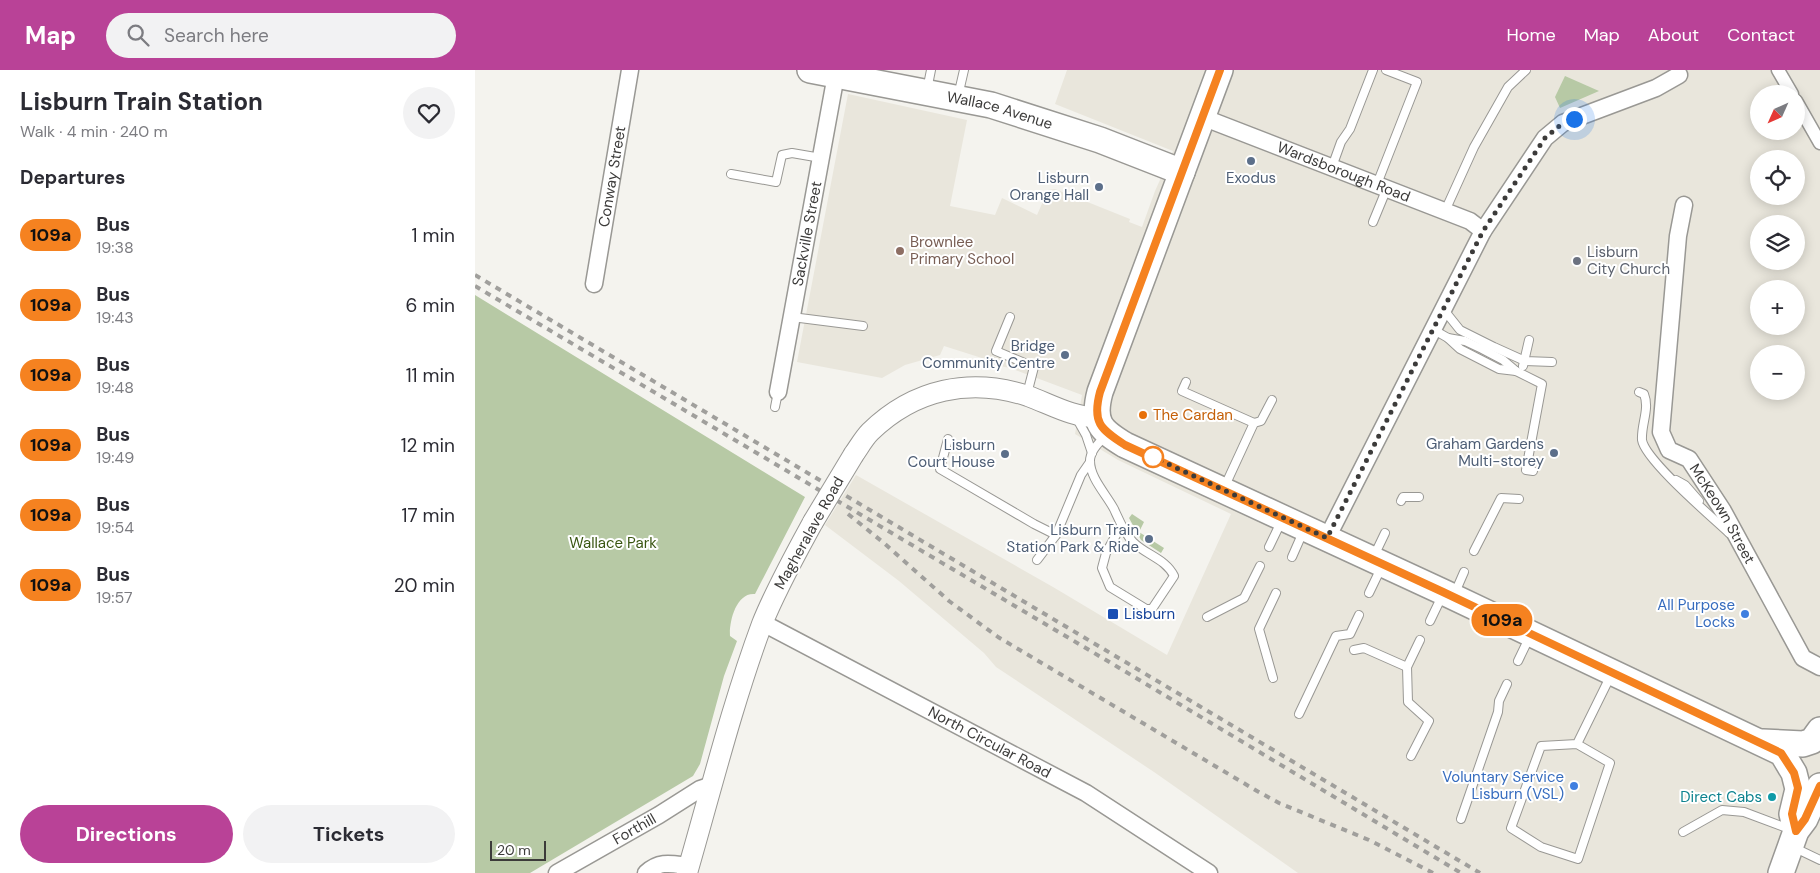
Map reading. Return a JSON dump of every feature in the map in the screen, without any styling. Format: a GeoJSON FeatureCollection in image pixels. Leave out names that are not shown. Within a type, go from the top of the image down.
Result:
{"type":"FeatureCollection","features":[{"type":"Feature","properties":{"kind":"main road","name":"Wallace Avenue"},"geometry":{"type":"LineString","coordinates":[[810,70],[836,75],[929,81],[957,98],[991,105],[1056,126],[1182,172]]}},
{"type":"Feature","properties":{"kind":"main road"},"geometry":{"type":"LineString","coordinates":[[1220,70],[1100,392],[1093,421],[1125,445],[1448,594],[1612,674],[1759,741],[1781,753],[1794,773],[1798,788],[1792,814],[1793,838]]}},
{"type":"Feature","properties":{"kind":"main road"},"geometry":{"type":"LineString","coordinates":[[1759,741],[1803,744],[1812,741],[1820,730]]}},
{"type":"Feature","properties":{"kind":"main road"},"geometry":{"type":"LineString","coordinates":[[1781,873],[1793,838],[1805,819],[1820,786]]}},
{"type":"Feature","properties":{"kind":"street","name":"Conway Street"},"geometry":{"type":"LineString","coordinates":[[594,284],[631,70]]}},
{"type":"Feature","properties":{"kind":"street"},"geometry":{"type":"LineString","coordinates":[[1778,70],[1787,85]]}},
{"type":"Feature","properties":{"kind":"street"},"geometry":{"type":"LineString","coordinates":[[1327,538],[1483,231],[1545,138],[1563,123],[1656,88],[1679,74]]}},
{"type":"Feature","properties":{"kind":"street","name":"Sackville Street"},"geometry":{"type":"LineString","coordinates":[[776,400],[836,75]]}},
{"type":"Feature","properties":{"kind":"street","name":"Wardsborough Road"},"geometry":{"type":"LineString","coordinates":[[1202,117],[1470,221],[1483,231]]}},
{"type":"Feature","properties":{"kind":"street"},"geometry":{"type":"LineString","coordinates":[[1805,117],[1820,143]]}},
{"type":"Feature","properties":{"kind":"street","name":"McKeown Street"},"geometry":{"type":"LineString","coordinates":[[1685,205],[1678,236],[1661,432],[1669,450],[1689,459],[1741,544],[1803,658],[1820,667]]}},
{"type":"Feature","properties":{"kind":"street","name":"Magheralave Road"},"geometry":{"type":"LineString","coordinates":[[688,870],[763,623],[813,522],[854,454],[869,433],[909,403],[932,394],[956,388],[977,386],[1027,396],[1093,421]]}},
{"type":"Feature","properties":{"kind":"street","name":"North Circular Road"},"geometry":{"type":"LineString","coordinates":[[763,623],[1087,793],[1209,873]]}},
{"type":"Feature","properties":{"kind":"street","name":"Forthill"},"geometry":{"type":"LineString","coordinates":[[557,873],[659,815],[700,789],[712,786]]}},
{"type":"Feature","properties":{"kind":"street"},"geometry":{"type":"LineString","coordinates":[[646,873],[653,866],[663,863],[688,870]]}},
{"type":"Feature","properties":{"kind":"lane"},"geometry":{"type":"LineString","coordinates":[[957,98],[964,70]]}},
{"type":"Feature","properties":{"kind":"lane"},"geometry":{"type":"LineString","coordinates":[[1332,166],[1341,142],[1350,129],[1373,70]]}},
{"type":"Feature","properties":{"kind":"lane"},"geometry":{"type":"LineString","coordinates":[[1373,222],[1382,186],[1417,82],[1386,70]]}},
{"type":"Feature","properties":{"kind":"lane"},"geometry":{"type":"LineString","coordinates":[[1445,211],[1474,147],[1508,87],[1526,70]]}},
{"type":"Feature","properties":{"kind":"lane"},"geometry":{"type":"LineString","coordinates":[[731,174],[776,182],[782,155],[792,153],[821,158]]}},
{"type":"Feature","properties":{"kind":"lane"},"geometry":{"type":"LineString","coordinates":[[1443,310],[1460,330],[1525,361],[1552,362]]}},
{"type":"Feature","properties":{"kind":"lane"},"geometry":{"type":"LineString","coordinates":[[792,317],[863,326]]}},
{"type":"Feature","properties":{"kind":"lane"},"geometry":{"type":"LineString","coordinates":[[1010,318],[996,351],[1034,367],[1027,396]]}},
{"type":"Feature","properties":{"kind":"lane"},"geometry":{"type":"LineString","coordinates":[[1434,330],[1448,338],[1465,340],[1542,384],[1526,470],[1533,471]]}},
{"type":"Feature","properties":{"kind":"lane"},"geometry":{"type":"LineString","coordinates":[[1519,372],[1525,361],[1529,340]]}},
{"type":"Feature","properties":{"kind":"lane"},"geometry":{"type":"LineString","coordinates":[[1186,382],[1182,391],[1254,423],[1261,421],[1272,400]]}},
{"type":"Feature","properties":{"kind":"lane"},"geometry":{"type":"LineString","coordinates":[[1639,392],[1644,394],[1647,401],[1642,441],[1655,462],[1679,487],[1741,544]]}},
{"type":"Feature","properties":{"kind":"lane"},"geometry":{"type":"LineString","coordinates":[[1037,560],[1056,535],[1081,475],[1099,442],[1093,421]]}},
{"type":"Feature","properties":{"kind":"lane"},"geometry":{"type":"LineString","coordinates":[[1093,421],[1086,435],[1094,476],[1131,541],[1162,561],[1170,568],[1173,576],[1152,609],[1146,610],[1110,588],[1102,568],[1106,553],[1121,526]]}},
{"type":"Feature","properties":{"kind":"lane"},"geometry":{"type":"LineString","coordinates":[[1223,490],[1254,423]]}},
{"type":"Feature","properties":{"kind":"lane"},"geometry":{"type":"LineString","coordinates":[[947,440],[940,470],[1033,524],[1056,535]]}},
{"type":"Feature","properties":{"kind":"lane"},"geometry":{"type":"LineString","coordinates":[[1401,501],[1403,498],[1419,497]]}},
{"type":"Feature","properties":{"kind":"lane"},"geometry":{"type":"LineString","coordinates":[[1474,551],[1501,498],[1519,499]]}},
{"type":"Feature","properties":{"kind":"lane"},"geometry":{"type":"LineString","coordinates":[[1269,547],[1294,523]]}},
{"type":"Feature","properties":{"kind":"lane"},"geometry":{"type":"LineString","coordinates":[[1291,557],[1294,523]]}},
{"type":"Feature","properties":{"kind":"lane"},"geometry":{"type":"LineString","coordinates":[[1369,593],[1385,533]]}},
{"type":"Feature","properties":{"kind":"lane"},"geometry":{"type":"LineString","coordinates":[[1207,617],[1244,598],[1260,566]]}},
{"type":"Feature","properties":{"kind":"lane"},"geometry":{"type":"LineString","coordinates":[[1430,621],[1464,572]]}},
{"type":"Feature","properties":{"kind":"lane"},"geometry":{"type":"LineString","coordinates":[[1273,678],[1259,629],[1276,593]]}},
{"type":"Feature","properties":{"kind":"lane"},"geometry":{"type":"LineString","coordinates":[[1299,714],[1336,636],[1349,634],[1359,615]]}},
{"type":"Feature","properties":{"kind":"lane"},"geometry":{"type":"LineString","coordinates":[[1518,661],[1531,634]]}},
{"type":"Feature","properties":{"kind":"lane"},"geometry":{"type":"LineString","coordinates":[[1411,756],[1429,720],[1408,702],[1407,667],[1420,640]]}},
{"type":"Feature","properties":{"kind":"lane"},"geometry":{"type":"LineString","coordinates":[[1354,650],[1365,648],[1407,667]]}},
{"type":"Feature","properties":{"kind":"lane"},"geometry":{"type":"LineString","coordinates":[[1577,744],[1612,674]]}},
{"type":"Feature","properties":{"kind":"lane"},"geometry":{"type":"LineString","coordinates":[[1461,819],[1499,712],[1499,701],[1507,684]]}},
{"type":"Feature","properties":{"kind":"lane"},"geometry":{"type":"LineString","coordinates":[[1577,744],[1610,763],[1578,859],[1541,847],[1511,828],[1541,746],[1577,744]]}},
{"type":"Feature","properties":{"kind":"lane"},"geometry":{"type":"LineString","coordinates":[[1683,832],[1723,810],[1744,812],[1793,838],[1820,860]]}},
{"type":"Feature","properties":{"kind":"shaded area"},"geometry":{"type":"Polygon","coordinates":[[[1067,70],[1820,70],[1820,873],[1298,873],[1154,772],[996,667],[984,653],[899,581],[825,525],[856,475],[1053,587],[1167,655],[1231,514],[1118,460],[1075,434],[1082,395],[1010,368],[985,363],[985,359],[944,346],[940,355],[905,365],[882,378],[797,362],[848,94],[967,120],[950,206],[995,215],[1002,198],[1037,215],[1048,190],[1055,189],[1130,219],[1129,222],[1142,227],[1155,191],[1173,151],[1055,104],[1067,70]]]}},
{"type":"Feature","properties":{"kind":"green space"},"geometry":{"type":"Polygon","coordinates":[[[1565,76],[1599,91],[1560,108],[1555,97],[1565,76]]]}},
{"type":"Feature","properties":{"kind":"green space","name":"Wallace Park"},"geometry":{"type":"Polygon","coordinates":[[[475,295],[805,497],[755,594],[743,598],[738,603],[732,616],[730,636],[737,641],[724,676],[700,764],[693,776],[530,873],[475,873],[475,295]]]}},
{"type":"Feature","properties":{"kind":"green space"},"geometry":{"type":"Polygon","coordinates":[[[1132,514],[1144,522],[1139,532],[1164,548],[1161,553],[1141,540],[1129,518],[1132,514]]]}},
{"type":"Feature","properties":{"kind":"railway"},"geometry":{"type":"LineString","coordinates":[[475,275],[1480,873]]}},
{"type":"Feature","properties":{"kind":"railway"},"geometry":{"type":"LineString","coordinates":[[475,286],[1461,873]]}},
{"type":"Feature","properties":{"kind":"railway"},"geometry":{"type":"LineString","coordinates":[[848,514],[884,543],[949,601],[998,637],[1279,803],[1369,840],[1433,873]]}},
{"type":"Feature","properties":{"kind":"bus line","name":"109a"},"geometry":{"type":"LineString","coordinates":[[1220,70],[1100,392],[1096,407],[1101,427],[1125,445],[1443,592],[1781,753],[1794,773],[1798,788],[1792,814],[1796,831],[1805,819],[1820,786]]}},
{"type":"Feature","properties":{"kind":"place","name":"Exodus"},"geometry":{"type":"Point","coordinates":[1251,161]}},
{"type":"Feature","properties":{"kind":"place","name":"Lisburn Orange Hall"},"geometry":{"type":"Point","coordinates":[1099,187]}},
{"type":"Feature","properties":{"kind":"place","name":"Brownlee Primary School"},"geometry":{"type":"Point","coordinates":[900,251]}},
{"type":"Feature","properties":{"kind":"place","name":"Lisburn City Church"},"geometry":{"type":"Point","coordinates":[1577,261]}},
{"type":"Feature","properties":{"kind":"place","name":"Bridge Community Centre"},"geometry":{"type":"Point","coordinates":[1065,355]}},
{"type":"Feature","properties":{"kind":"place","name":"The Cardan"},"geometry":{"type":"Point","coordinates":[1143,415]}},
{"type":"Feature","properties":{"kind":"place","name":"Graham Gardens Multi-storey"},"geometry":{"type":"Point","coordinates":[1554,453]}},
{"type":"Feature","properties":{"kind":"place","name":"Lisburn Court House"},"geometry":{"type":"Point","coordinates":[1005,454]}},
{"type":"Feature","properties":{"kind":"place","name":"Lisburn Train Station Park & Ride"},"geometry":{"type":"Point","coordinates":[1149,539]}},
{"type":"Feature","properties":{"kind":"place","name":"Lisburn"},"geometry":{"type":"Point","coordinates":[1113,614]}},
{"type":"Feature","properties":{"kind":"place","name":"All Purpose Locks"},"geometry":{"type":"Point","coordinates":[1745,614]}},
{"type":"Feature","properties":{"kind":"place","name":"Voluntary Service Lisburn (VSL)"},"geometry":{"type":"Point","coordinates":[1574,786]}},
{"type":"Feature","properties":{"kind":"place","name":"Direct Cabs"},"geometry":{"type":"Point","coordinates":[1772,797]}},
{"type":"Feature","properties":{"kind":"route"},"geometry":{"type":"LineString","coordinates":[[1153,457],[1327,538],[1483,231],[1545,138],[1563,123],[1574,119]]}}]}
